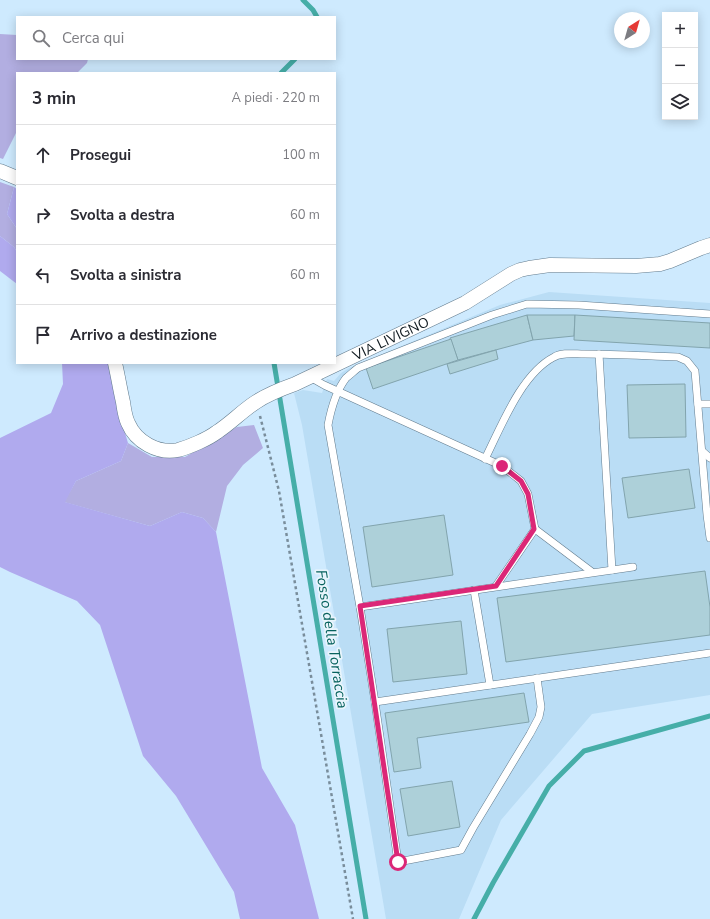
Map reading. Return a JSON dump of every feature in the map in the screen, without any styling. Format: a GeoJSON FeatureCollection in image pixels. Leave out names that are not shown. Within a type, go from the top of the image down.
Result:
{"type":"FeatureCollection","features":[{"type":"Feature","properties":{"kind":"street"},"geometry":{"type":"LineString","coordinates":[[0,171],[16,178]]}},
{"type":"Feature","properties":{"kind":"street","name":"VIA LIVIGNO"},"geometry":{"type":"LineString","coordinates":[[336,364],[465,302],[520,270],[550,265],[636,266],[660,264],[710,245]]}},
{"type":"Feature","properties":{"kind":"street","name":"VIA LIVIGNO"},"geometry":{"type":"LineString","coordinates":[[116,364],[127,422],[131,430],[137,437],[150,446],[163,450],[177,450],[216,433],[255,402],[271,393],[295,384],[335,364]]}},
{"type":"Feature","properties":{"kind":"lane"},"geometry":{"type":"LineString","coordinates":[[537,678],[541,707],[539,717],[461,850],[398,862],[360,606],[328,425],[330,412],[338,392],[346,379],[358,368],[492,315],[528,304],[578,305],[710,314]]}},
{"type":"Feature","properties":{"kind":"lane"},"geometry":{"type":"LineString","coordinates":[[486,459],[518,394],[535,372],[543,364],[555,356],[562,354],[599,354],[678,357],[687,362],[695,371],[710,538]]}},
{"type":"Feature","properties":{"kind":"lane"},"geometry":{"type":"LineString","coordinates":[[599,354],[612,570]]}},
{"type":"Feature","properties":{"kind":"lane"},"geometry":{"type":"LineString","coordinates":[[310,376],[324,386],[502,466],[521,481],[528,494],[534,529],[496,586]]}},
{"type":"Feature","properties":{"kind":"lane"},"geometry":{"type":"LineString","coordinates":[[698,404],[710,404]]}},
{"type":"Feature","properties":{"kind":"lane"},"geometry":{"type":"LineString","coordinates":[[702,451],[710,458]]}},
{"type":"Feature","properties":{"kind":"lane"},"geometry":{"type":"LineString","coordinates":[[534,529],[592,572]]}},
{"type":"Feature","properties":{"kind":"lane"},"geometry":{"type":"LineString","coordinates":[[360,606],[633,566]]}},
{"type":"Feature","properties":{"kind":"lane"},"geometry":{"type":"LineString","coordinates":[[474,590],[490,685]]}},
{"type":"Feature","properties":{"kind":"lane"},"geometry":{"type":"LineString","coordinates":[[375,702],[710,653]]}},
{"type":"Feature","properties":{"kind":"path"},"geometry":{"type":"LineString","coordinates":[[255,402],[279,491],[353,919]]}},
{"type":"Feature","properties":{"kind":"shaded area"},"geometry":{"type":"Polygon","coordinates":[[[0,34],[16,35],[16,60],[88,60],[87,63],[78,72],[16,72],[16,133],[3,159],[0,158],[0,34]]]}},
{"type":"Feature","properties":{"kind":"shaded area"},"geometry":{"type":"Polygon","coordinates":[[[0,182],[14,187],[7,214],[16,228],[16,250],[0,236],[0,182]]]}},
{"type":"Feature","properties":{"kind":"shaded area"},"geometry":{"type":"Polygon","coordinates":[[[14,187],[16,188],[16,228],[7,214],[14,187]]]}},
{"type":"Feature","properties":{"kind":"shaded area"},"geometry":{"type":"Polygon","coordinates":[[[0,236],[16,250],[16,283],[0,271],[0,236]]]}},
{"type":"Feature","properties":{"kind":"shaded area"},"geometry":{"type":"Polygon","coordinates":[[[549,292],[710,303],[710,695],[592,714],[501,820],[459,919],[386,919],[302,425],[294,393],[303,390],[322,393],[327,379],[334,381],[341,373],[349,368],[500,305],[549,292]]]}},
{"type":"Feature","properties":{"kind":"shaded area"},"geometry":{"type":"Polygon","coordinates":[[[62,364],[109,364],[116,403],[128,443],[121,461],[76,481],[65,502],[150,526],[182,512],[203,518],[216,532],[262,768],[295,825],[319,919],[240,919],[234,892],[176,796],[143,756],[100,625],[77,601],[0,567],[0,438],[51,413],[63,384],[62,364]]]}},
{"type":"Feature","properties":{"kind":"shaded area"},"geometry":{"type":"Polygon","coordinates":[[[254,425],[263,448],[243,465],[227,486],[216,532],[203,518],[182,512],[150,526],[64,502],[76,481],[121,461],[128,443],[152,457],[185,457],[237,427],[254,425]]]}},
{"type":"Feature","properties":{"kind":"building"},"geometry":{"type":"Polygon","coordinates":[[[527,315],[533,340],[458,360],[450,338],[527,315]]]}},
{"type":"Feature","properties":{"kind":"building"},"geometry":{"type":"Polygon","coordinates":[[[527,315],[575,315],[574,336],[533,340],[527,315]]]}},
{"type":"Feature","properties":{"kind":"building"},"geometry":{"type":"Polygon","coordinates":[[[575,315],[710,323],[710,348],[574,340],[575,315]]]}},
{"type":"Feature","properties":{"kind":"building"},"geometry":{"type":"Polygon","coordinates":[[[451,339],[458,360],[373,389],[366,368],[451,339]]]}},
{"type":"Feature","properties":{"kind":"building"},"geometry":{"type":"Polygon","coordinates":[[[496,350],[498,359],[450,374],[447,364],[496,350]]]}},
{"type":"Feature","properties":{"kind":"building"},"geometry":{"type":"Polygon","coordinates":[[[685,384],[686,437],[629,438],[627,385],[685,384]]]}},
{"type":"Feature","properties":{"kind":"building"},"geometry":{"type":"Polygon","coordinates":[[[689,469],[695,508],[628,518],[622,478],[689,469]]]}},
{"type":"Feature","properties":{"kind":"building"},"geometry":{"type":"Polygon","coordinates":[[[444,515],[453,575],[372,587],[363,527],[444,515]]]}},
{"type":"Feature","properties":{"kind":"building"},"geometry":{"type":"Polygon","coordinates":[[[705,571],[710,607],[710,635],[506,662],[497,598],[705,571]]]}},
{"type":"Feature","properties":{"kind":"building"},"geometry":{"type":"Polygon","coordinates":[[[461,621],[467,674],[393,682],[387,629],[461,621]]]}},
{"type":"Feature","properties":{"kind":"building"},"geometry":{"type":"Polygon","coordinates":[[[524,693],[529,722],[417,738],[421,768],[394,772],[385,713],[524,693]]]}},
{"type":"Feature","properties":{"kind":"building"},"geometry":{"type":"Polygon","coordinates":[[[452,781],[460,827],[408,836],[400,789],[452,781]]]}},
{"type":"Feature","properties":{"kind":"waterway","name":"Fosso della Torraccia"},"geometry":{"type":"LineString","coordinates":[[303,0],[313,10],[316,16]]}},
{"type":"Feature","properties":{"kind":"waterway","name":"Fosso della Torraccia"},"geometry":{"type":"LineString","coordinates":[[282,72],[294,60]]}},
{"type":"Feature","properties":{"kind":"waterway","name":"Fosso della Torraccia"},"geometry":{"type":"LineString","coordinates":[[274,364],[366,919]]}},
{"type":"Feature","properties":{"kind":"waterway"},"geometry":{"type":"LineString","coordinates":[[474,919],[549,786],[584,751],[710,716]]}},
{"type":"Feature","properties":{"kind":"route"},"geometry":{"type":"LineString","coordinates":[[398,862],[360,606],[496,586],[534,529],[528,494],[521,481],[502,466]]}}]}
